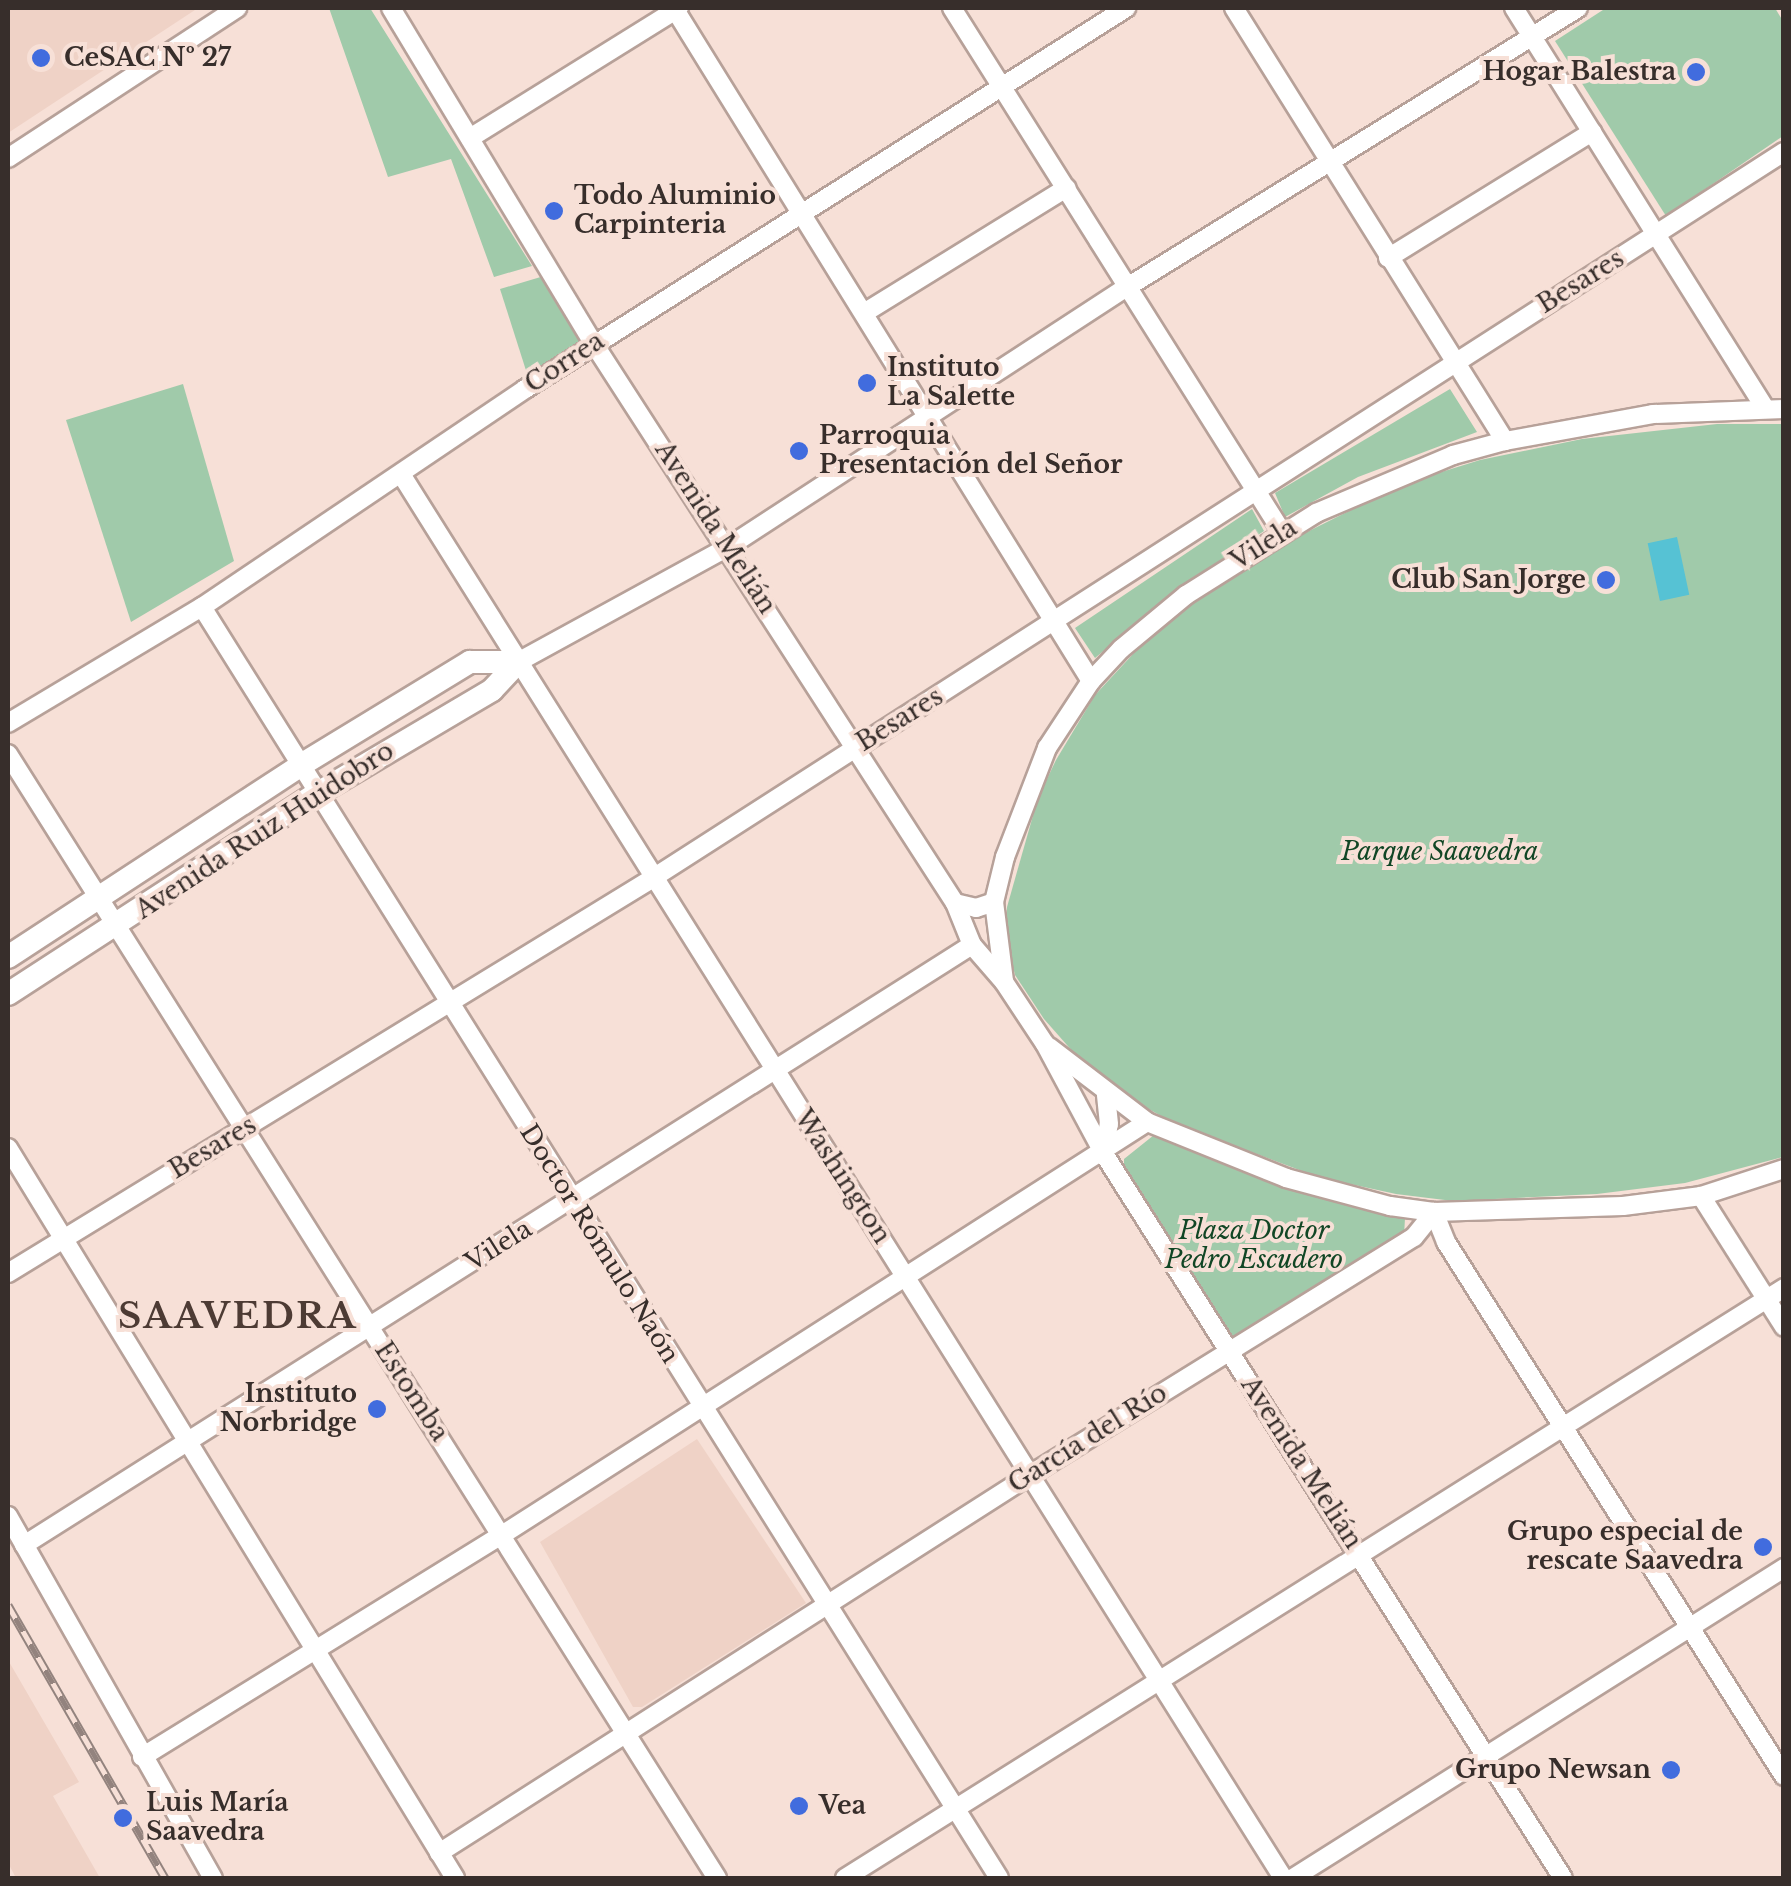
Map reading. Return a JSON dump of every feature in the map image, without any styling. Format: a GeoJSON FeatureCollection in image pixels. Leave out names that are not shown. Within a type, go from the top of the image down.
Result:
{"type":"FeatureCollection","features":[{"type":"Feature","properties":{"kind":"main road","name":"Avenida Ruiz Huidobro"},"geometry":{"type":"LineString","coordinates":[[8,957],[301,766],[470,662],[518,662]]}},
{"type":"Feature","properties":{"kind":"main road","name":"Avenida Ruiz Huidobro"},"geometry":{"type":"LineString","coordinates":[[8,994],[318,793],[492,690],[518,662]]}},
{"type":"Feature","properties":{"kind":"street"},"geometry":{"type":"LineString","coordinates":[[8,158],[238,8]]}},
{"type":"Feature","properties":{"kind":"street","name":"Avenida Melián"},"geometry":{"type":"LineString","coordinates":[[390,8],[594,344],[955,903],[972,945],[1004,982],[1045,1044],[1104,1154],[1563,1878]]}},
{"type":"Feature","properties":{"kind":"street"},"geometry":{"type":"LineString","coordinates":[[470,138],[676,8],[1090,681]]}},
{"type":"Feature","properties":{"kind":"street"},"geometry":{"type":"LineString","coordinates":[[952,8],[1282,532]]}},
{"type":"Feature","properties":{"kind":"street","name":"Correa"},"geometry":{"type":"LineString","coordinates":[[8,723],[202,607],[594,344],[1126,8]]}},
{"type":"Feature","properties":{"kind":"street"},"geometry":{"type":"LineString","coordinates":[[1234,8],[1504,441]]}},
{"type":"Feature","properties":{"kind":"street"},"geometry":{"type":"LineString","coordinates":[[1514,8],[1774,408]]}},
{"type":"Feature","properties":{"kind":"street","name":"Avenida Ruiz Huidobro"},"geometry":{"type":"LineString","coordinates":[[518,662],[728,547],[1128,286],[1578,8]]}},
{"type":"Feature","properties":{"kind":"street"},"geometry":{"type":"LineString","coordinates":[[1388,258],[1592,132]]}},
{"type":"Feature","properties":{"kind":"street","name":"Besares"},"geometry":{"type":"LineString","coordinates":[[8,1273],[450,1006],[1784,152]]}},
{"type":"Feature","properties":{"kind":"street"},"geometry":{"type":"LineString","coordinates":[[864,314],[1066,188]]}},
{"type":"Feature","properties":{"kind":"street","name":"Vilela"},"geometry":{"type":"LineString","coordinates":[[1004,982],[994,902],[1005,857],[1047,748],[1090,681],[1120,649],[1186,595],[1282,532],[1371,488],[1504,441],[1652,414],[1774,408]]}},
{"type":"Feature","properties":{"kind":"street","name":"Washington"},"geometry":{"type":"LineString","coordinates":[[402,474],[1283,1878]]}},
{"type":"Feature","properties":{"kind":"street","name":"Doctor Rómulo Naón"},"geometry":{"type":"LineString","coordinates":[[202,607],[700,1406],[1000,1878]]}},
{"type":"Feature","properties":{"kind":"street","name":"Estomba"},"geometry":{"type":"LineString","coordinates":[[8,754],[717,1878]]}},
{"type":"Feature","properties":{"kind":"street"},"geometry":{"type":"LineString","coordinates":[[955,903],[976,908],[994,902]]}},
{"type":"Feature","properties":{"kind":"street","name":"Vilela"},"geometry":{"type":"LineString","coordinates":[[24,1545],[972,945]]}},
{"type":"Feature","properties":{"kind":"street","name":"Avenida Melián"},"geometry":{"type":"LineString","coordinates":[[1045,1044],[1106,1095],[1147,1122],[1300,1182],[1348,1197],[1434,1212]]}},
{"type":"Feature","properties":{"kind":"street"},"geometry":{"type":"LineString","coordinates":[[1104,1154],[1110,1124],[1106,1095]]}},
{"type":"Feature","properties":{"kind":"street"},"geometry":{"type":"LineString","coordinates":[[142,1756],[502,1535],[700,1406],[1104,1154],[1147,1122]]}},
{"type":"Feature","properties":{"kind":"street"},"geometry":{"type":"LineString","coordinates":[[8,1148],[454,1878]]}},
{"type":"Feature","properties":{"kind":"street"},"geometry":{"type":"LineString","coordinates":[[1784,1169],[1701,1196],[1543,1212],[1434,1212],[1446,1242],[1784,1776]]}},
{"type":"Feature","properties":{"kind":"street"},"geometry":{"type":"LineString","coordinates":[[1701,1196],[1784,1328]]}},
{"type":"Feature","properties":{"kind":"street","name":"García del Río"},"geometry":{"type":"LineString","coordinates":[[439,1852],[1030,1475],[1414,1237],[1434,1212]]}},
{"type":"Feature","properties":{"kind":"street"},"geometry":{"type":"LineString","coordinates":[[845,1878],[1784,1288]]}},
{"type":"Feature","properties":{"kind":"street"},"geometry":{"type":"LineString","coordinates":[[8,1516],[213,1878]]}},
{"type":"Feature","properties":{"kind":"street"},"geometry":{"type":"LineString","coordinates":[[1293,1878],[1784,1568]]}},
{"type":"Feature","properties":{"kind":"shaded area"},"geometry":{"type":"Polygon","coordinates":[[[8,8],[198,8],[8,133],[8,8]]]}},
{"type":"Feature","properties":{"kind":"shaded area"},"geometry":{"type":"Polygon","coordinates":[[[697,1439],[806,1603],[642,1707],[633,1707],[540,1542],[697,1439]]]}},
{"type":"Feature","properties":{"kind":"shaded area"},"geometry":{"type":"Polygon","coordinates":[[[8,1660],[79,1782],[53,1796],[100,1878],[16,1878],[8,1863],[8,1660]]]}},
{"type":"Feature","properties":{"kind":"green space"},"geometry":{"type":"Polygon","coordinates":[[[329,8],[370,8],[532,266],[494,277],[451,159],[388,177],[329,8]]]}},
{"type":"Feature","properties":{"kind":"green space"},"geometry":{"type":"Polygon","coordinates":[[[1606,8],[1775,8],[1783,21],[1783,136],[1666,216],[1555,41],[1606,8]]]}},
{"type":"Feature","properties":{"kind":"green space"},"geometry":{"type":"Polygon","coordinates":[[[544,276],[585,348],[530,383],[500,289],[544,276]]]}},
{"type":"Feature","properties":{"kind":"green space"},"geometry":{"type":"Polygon","coordinates":[[[183,384],[234,561],[131,622],[66,420],[183,384]]]}},
{"type":"Feature","properties":{"kind":"green space"},"geometry":{"type":"Polygon","coordinates":[[[1450,389],[1477,432],[1358,477],[1285,517],[1275,493],[1450,389]]]}},
{"type":"Feature","properties":{"kind":"green space","name":"Parque Saavedra"},"geometry":{"type":"Polygon","coordinates":[[[1717,424],[1783,424],[1783,1157],[1685,1183],[1597,1194],[1453,1201],[1396,1194],[1318,1177],[1172,1122],[1127,1097],[1074,1053],[1044,1019],[1015,975],[1005,935],[1007,907],[1038,798],[1056,760],[1095,695],[1134,653],[1200,597],[1293,539],[1403,484],[1480,460],[1582,439],[1717,424]]]}},
{"type":"Feature","properties":{"kind":"green space"},"geometry":{"type":"Polygon","coordinates":[[[1252,509],[1264,531],[1179,588],[1095,658],[1075,628],[1252,509]]]}},
{"type":"Feature","properties":{"kind":"green space","name":"Plaza Doctor Pedro Escudero"},"geometry":{"type":"Polygon","coordinates":[[[1154,1135],[1256,1175],[1405,1218],[1404,1236],[1236,1338],[1230,1336],[1124,1171],[1124,1159],[1154,1135]]]}},
{"type":"Feature","properties":{"kind":"water"},"geometry":{"type":"Polygon","coordinates":[[[1677,537],[1689,595],[1660,601],[1648,543],[1677,537]]]}},
{"type":"Feature","properties":{"kind":"railway"},"geometry":{"type":"LineString","coordinates":[[8,1605],[165,1878]]}},
{"type":"Feature","properties":{"kind":"place","name":"CeSAC Nº 27"},"geometry":{"type":"Point","coordinates":[41,58]}},
{"type":"Feature","properties":{"kind":"place","name":"Hogar Balestra"},"geometry":{"type":"Point","coordinates":[1696,72]}},
{"type":"Feature","properties":{"kind":"place","name":"Todo Aluminio Carpinteria"},"geometry":{"type":"Point","coordinates":[554,211]}},
{"type":"Feature","properties":{"kind":"place","name":"Instituto La Salette"},"geometry":{"type":"Point","coordinates":[867,383]}},
{"type":"Feature","properties":{"kind":"place","name":"Parroquia Presentación del Señor"},"geometry":{"type":"Point","coordinates":[799,451]}},
{"type":"Feature","properties":{"kind":"place","name":"Club San Jorge"},"geometry":{"type":"Point","coordinates":[1606,580]}},
{"type":"Feature","properties":{"kind":"place","name":"Instituto Norbridge"},"geometry":{"type":"Point","coordinates":[377,1409]}},
{"type":"Feature","properties":{"kind":"place","name":"Grupo especial de rescate Saavedra"},"geometry":{"type":"Point","coordinates":[1763,1547]}},
{"type":"Feature","properties":{"kind":"place","name":"Grupo Newsan"},"geometry":{"type":"Point","coordinates":[1671,1770]}},
{"type":"Feature","properties":{"kind":"place","name":"Vea"},"geometry":{"type":"Point","coordinates":[799,1806]}},
{"type":"Feature","properties":{"kind":"place","name":"Luis María Saavedra"},"geometry":{"type":"Point","coordinates":[123,1818]}},
{"type":"Feature","properties":{"kind":"district","name":"SAAVEDRA"},"geometry":{"type":"Point","coordinates":[238,1316]}}]}
